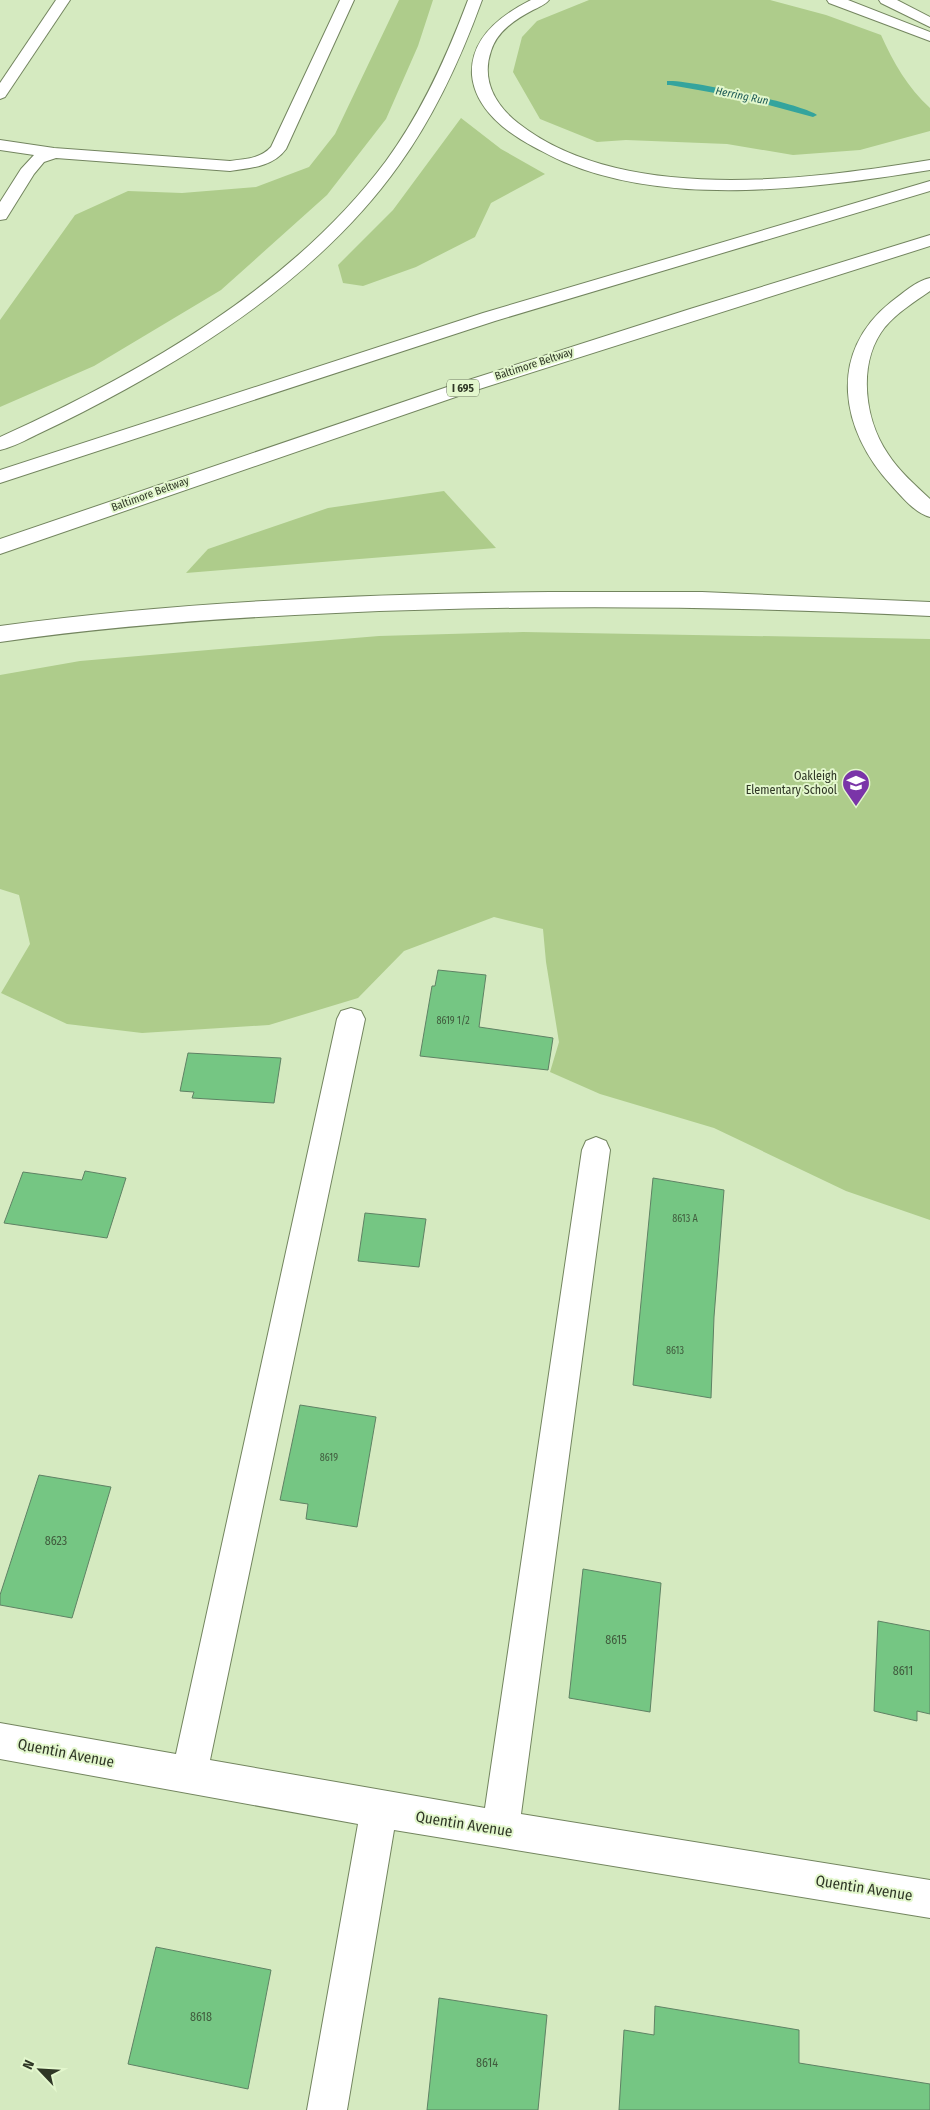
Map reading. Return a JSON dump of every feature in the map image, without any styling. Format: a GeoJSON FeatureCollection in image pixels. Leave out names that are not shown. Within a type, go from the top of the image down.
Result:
{"type":"FeatureCollection","features":[{"type":"Feature","properties":{"kind":"main road"},"geometry":{"type":"LineString","coordinates":[[0,94],[63,0]]}},
{"type":"Feature","properties":{"kind":"main road"},"geometry":{"type":"LineString","coordinates":[[0,146],[54,153],[230,166],[258,162],[272,156],[278,149],[347,0]]}},
{"type":"Feature","properties":{"kind":"main road"},"geometry":{"type":"LineString","coordinates":[[0,444],[101,395],[170,355],[230,317],[317,246],[356,208],[418,124],[447,67],[475,0]]}},
{"type":"Feature","properties":{"kind":"main road"},"geometry":{"type":"LineString","coordinates":[[542,0],[504,21],[492,33],[484,47],[479,66],[481,85],[487,99],[514,129],[537,144],[563,156],[596,167],[634,176],[682,183],[738,185],[793,183],[930,165]]}},
{"type":"Feature","properties":{"kind":"main road"},"geometry":{"type":"LineString","coordinates":[[834,0],[930,37]]}},
{"type":"Feature","properties":{"kind":"main road"},"geometry":{"type":"LineString","coordinates":[[886,0],[930,23]]}},
{"type":"Feature","properties":{"kind":"main road"},"geometry":{"type":"LineString","coordinates":[[0,215],[27,172],[38,159],[54,153]]}},
{"type":"Feature","properties":{"kind":"main road"},"geometry":{"type":"LineString","coordinates":[[0,477],[489,317],[930,186]]}},
{"type":"Feature","properties":{"kind":"main road","name":"Baltimore Beltway"},"geometry":{"type":"LineString","coordinates":[[0,547],[216,470],[543,361],[752,294],[930,240]]}},
{"type":"Feature","properties":{"kind":"main road"},"geometry":{"type":"LineString","coordinates":[[930,283],[905,300],[878,325],[862,351],[856,381],[861,418],[876,453],[901,484],[930,510]]}},
{"type":"Feature","properties":{"kind":"main road"},"geometry":{"type":"LineString","coordinates":[[0,634],[58,625],[160,614],[429,600],[673,598],[930,608]]}},
{"type":"Feature","properties":{"kind":"main road"},"geometry":{"type":"LineString","coordinates":[[189,1776],[350,1019]]}},
{"type":"Feature","properties":{"kind":"main road"},"geometry":{"type":"LineString","coordinates":[[500,1830],[596,1150]]}},
{"type":"Feature","properties":{"kind":"main road","name":"Quentin Avenue"},"geometry":{"type":"LineString","coordinates":[[0,1741],[500,1830],[930,1899]]}},
{"type":"Feature","properties":{"kind":"main road"},"geometry":{"type":"LineString","coordinates":[[327,2110],[379,1809]]}},
{"type":"Feature","properties":{"kind":"green space"},"geometry":{"type":"Polygon","coordinates":[[[399,0],[433,0],[418,46],[386,119],[327,195],[221,290],[94,366],[0,407],[0,320],[75,215],[128,191],[182,193],[256,187],[309,167],[335,134],[399,0]]]}},
{"type":"Feature","properties":{"kind":"green space"},"geometry":{"type":"Polygon","coordinates":[[[589,0],[770,0],[826,15],[881,35],[902,74],[930,108],[930,131],[860,150],[793,155],[727,144],[626,140],[597,142],[540,119],[513,72],[522,37],[537,21],[589,0]]]}},
{"type":"Feature","properties":{"kind":"green space"},"geometry":{"type":"Polygon","coordinates":[[[461,118],[501,149],[545,174],[491,203],[475,237],[416,267],[363,286],[343,283],[338,265],[393,210],[461,118]]]}},
{"type":"Feature","properties":{"kind":"green space"},"geometry":{"type":"Polygon","coordinates":[[[444,491],[496,548],[186,573],[208,549],[328,508],[444,491]]]}},
{"type":"Feature","properties":{"kind":"green space"},"geometry":{"type":"Polygon","coordinates":[[[523,632],[930,639],[930,1220],[846,1191],[714,1128],[600,1094],[550,1072],[559,1042],[546,962],[543,929],[494,917],[404,951],[358,998],[269,1025],[142,1033],[67,1024],[1,993],[30,944],[19,895],[0,889],[0,675],[80,661],[220,649],[379,636],[523,632]]]}},
{"type":"Feature","properties":{"kind":"building"},"geometry":{"type":"Polygon","coordinates":[[[438,970],[486,975],[479,1027],[553,1038],[548,1070],[420,1056],[432,986],[435,986],[438,970]]]}},
{"type":"Feature","properties":{"kind":"building"},"geometry":{"type":"Polygon","coordinates":[[[188,1053],[281,1058],[274,1103],[192,1098],[194,1092],[180,1091],[188,1053]]]}},
{"type":"Feature","properties":{"kind":"building"},"geometry":{"type":"Polygon","coordinates":[[[85,1171],[126,1178],[107,1238],[4,1223],[23,1172],[82,1180],[85,1171]]]}},
{"type":"Feature","properties":{"kind":"building"},"geometry":{"type":"Polygon","coordinates":[[[653,1178],[724,1190],[714,1317],[711,1398],[633,1385],[653,1178]]]}},
{"type":"Feature","properties":{"kind":"building"},"geometry":{"type":"Polygon","coordinates":[[[365,1213],[426,1219],[419,1267],[358,1261],[365,1213]]]}},
{"type":"Feature","properties":{"kind":"building"},"geometry":{"type":"Polygon","coordinates":[[[300,1405],[376,1417],[357,1527],[306,1519],[308,1504],[280,1500],[300,1405]]]}},
{"type":"Feature","properties":{"kind":"building"},"geometry":{"type":"Polygon","coordinates":[[[39,1475],[111,1487],[72,1618],[0,1605],[0,1595],[39,1475]]]}},
{"type":"Feature","properties":{"kind":"building"},"geometry":{"type":"Polygon","coordinates":[[[583,1569],[661,1583],[650,1712],[569,1698],[583,1569]]]}},
{"type":"Feature","properties":{"kind":"building"},"geometry":{"type":"Polygon","coordinates":[[[878,1621],[930,1631],[930,1714],[917,1711],[917,1721],[874,1711],[878,1621]]]}},
{"type":"Feature","properties":{"kind":"building"},"geometry":{"type":"Polygon","coordinates":[[[156,1947],[271,1970],[248,2089],[128,2064],[156,1947]]]}},
{"type":"Feature","properties":{"kind":"building"},"geometry":{"type":"Polygon","coordinates":[[[439,1998],[547,2015],[538,2110],[427,2110],[439,1998]]]}},
{"type":"Feature","properties":{"kind":"building"},"geometry":{"type":"Polygon","coordinates":[[[655,2006],[799,2030],[799,2063],[930,2084],[930,2110],[619,2110],[624,2030],[654,2035],[655,2006]]]}},
{"type":"Feature","properties":{"kind":"waterway","name":"Herring Run"},"geometry":{"type":"LineString","coordinates":[[670,83],[743,95],[813,115]]}},
{"type":"Feature","properties":{"kind":"place","name":"Oakleigh Elementary School"},"geometry":{"type":"Point","coordinates":[856,807]}}]}
